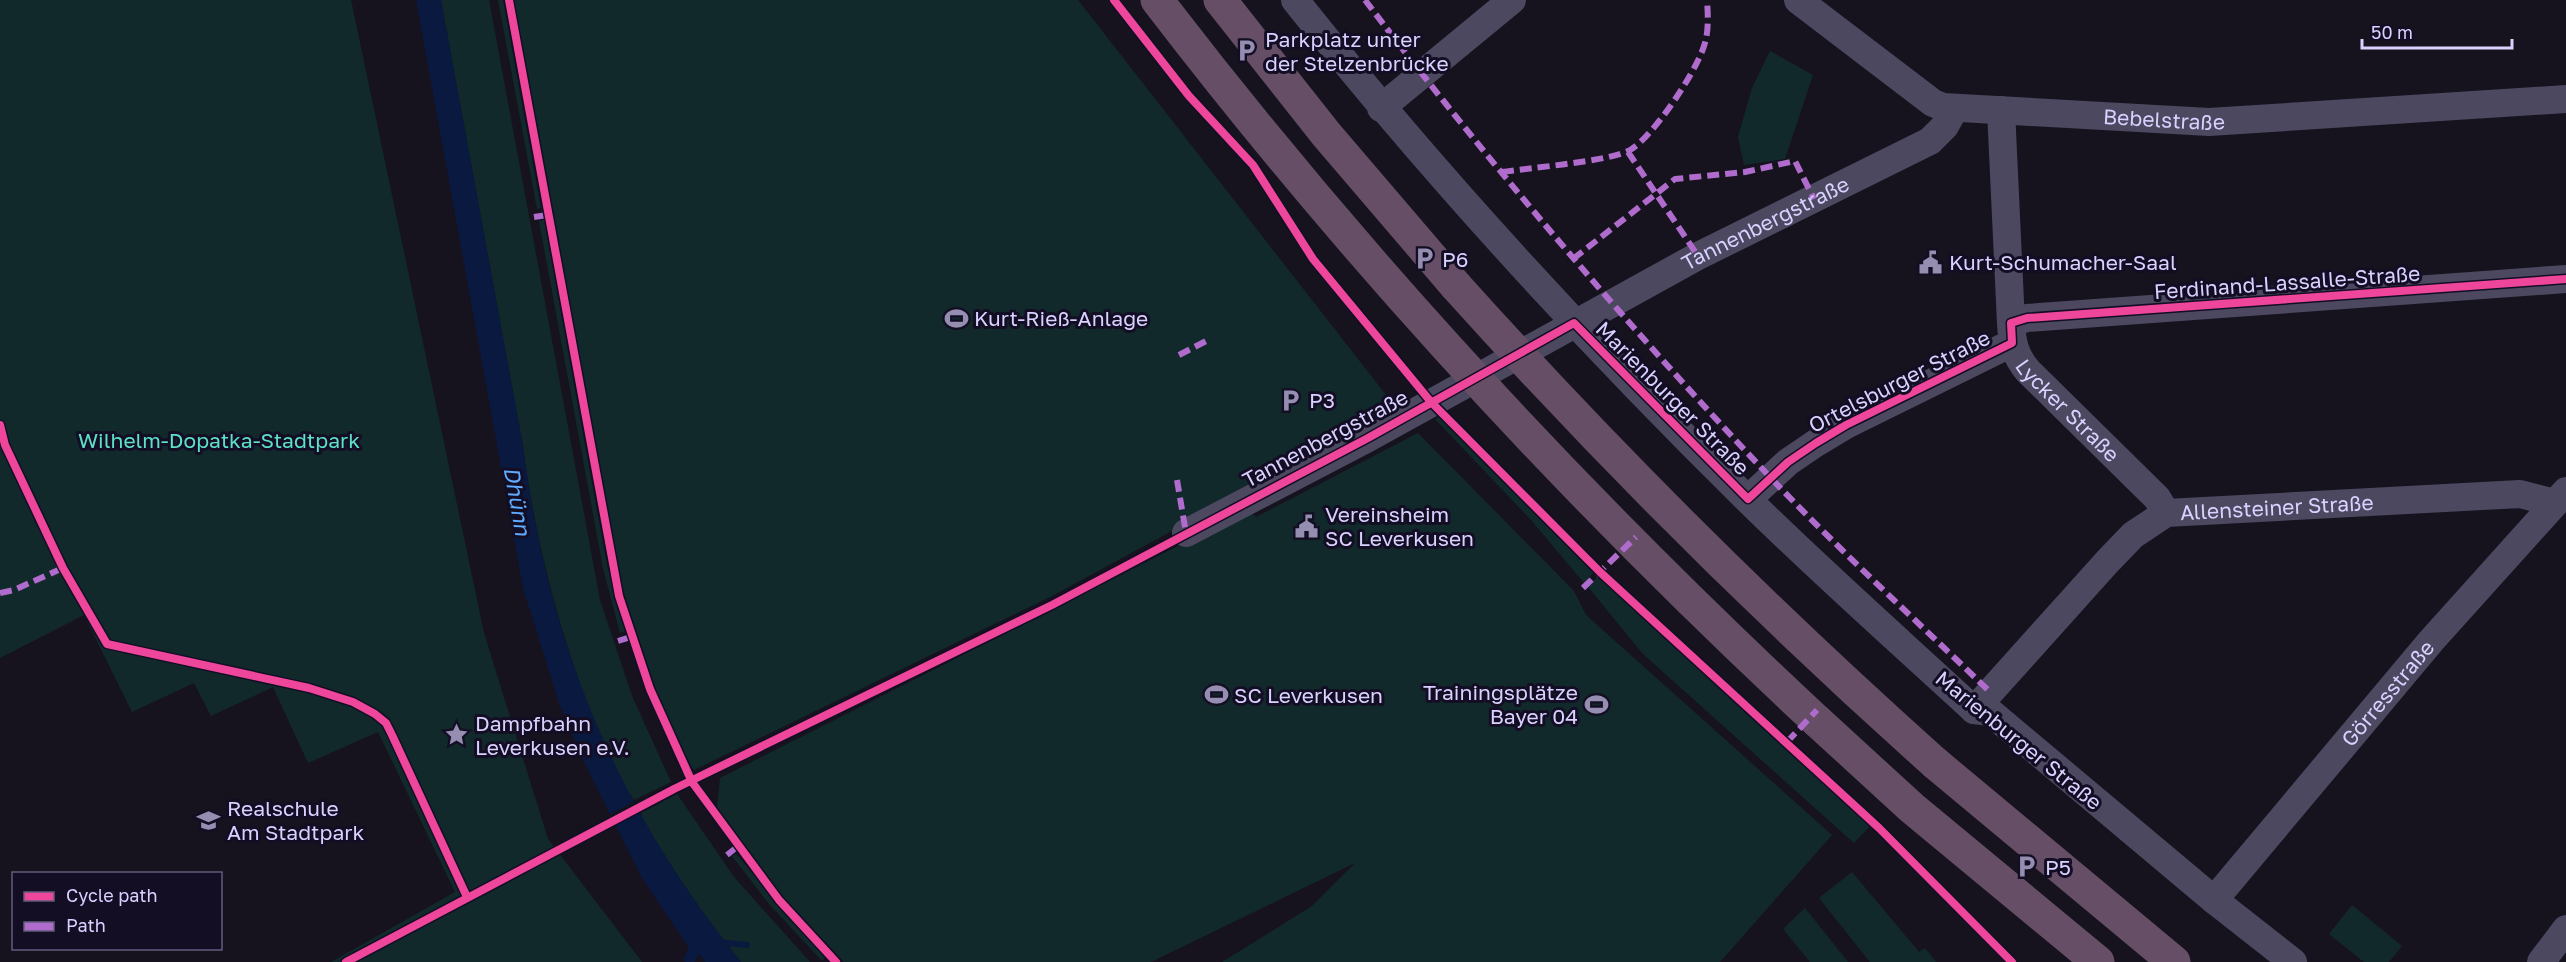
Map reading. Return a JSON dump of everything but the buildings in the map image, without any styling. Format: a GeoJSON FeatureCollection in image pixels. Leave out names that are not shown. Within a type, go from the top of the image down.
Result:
{"type":"FeatureCollection","features":[{"type":"Feature","properties":{"kind":"highway"},"geometry":{"type":"LineString","coordinates":[[1157,0],[1345,234],[1442,344],[1574,485],[1702,613],[1912,808],[2098,962]]}},
{"type":"Feature","properties":{"kind":"highway"},"geometry":{"type":"LineString","coordinates":[[1220,0],[1326,134],[1456,286],[1539,378],[1680,524],[1785,627],[1935,763],[2174,962]]}},
{"type":"Feature","properties":{"kind":"street","name":"Marienburger Straße"},"geometry":{"type":"LineString","coordinates":[[1296,0],[1381,108],[1574,322],[1748,499],[1974,710],[1990,712],[2214,900],[2293,962]]}},
{"type":"Feature","properties":{"kind":"street"},"geometry":{"type":"LineString","coordinates":[[1381,108],[1512,0]]}},
{"type":"Feature","properties":{"kind":"street","name":"Bebelstraße"},"geometry":{"type":"LineString","coordinates":[[1797,0],[1933,103],[1954,108],[2209,122],[2566,99]]}},
{"type":"Feature","properties":{"kind":"street","name":"Tannenbergstraße"},"geometry":{"type":"LineString","coordinates":[[1186,533],[1368,438],[1574,322],[1698,256],[1930,141],[1945,126],[1954,108]]}},
{"type":"Feature","properties":{"kind":"street","name":"Lycker Straße"},"geometry":{"type":"LineString","coordinates":[[2001,110],[2012,333],[2028,371],[2157,498],[2166,513]]}},
{"type":"Feature","properties":{"kind":"street","name":"Ferdinand-Lassalle-Straße"},"geometry":{"type":"LineString","coordinates":[[2012,333],[2027,318],[2566,279]]}},
{"type":"Feature","properties":{"kind":"street","name":"Ortelsburger Straße"},"geometry":{"type":"LineString","coordinates":[[1748,499],[1788,462],[1826,437],[2012,333]]}},
{"type":"Feature","properties":{"kind":"street","name":"Allensteiner Straße"},"geometry":{"type":"LineString","coordinates":[[1974,710],[2114,555],[2133,536],[2166,513],[2520,494],[2560,497]]}},
{"type":"Feature","properties":{"kind":"street","name":"Görresstraße"},"geometry":{"type":"LineString","coordinates":[[2214,900],[2396,682],[2560,497]]}},
{"type":"Feature","properties":{"kind":"street"},"geometry":{"type":"LineString","coordinates":[[2541,962],[2566,929]]}},
{"type":"Feature","properties":{"kind":"green space","name":"Wilhelm-Dopatka-Stadtpark"},"geometry":{"type":"Polygon","coordinates":[[[0,0],[351,0],[484,633],[548,839],[642,962],[331,962],[455,892],[378,732],[308,763],[273,687],[211,716],[194,683],[132,712],[84,615],[0,658],[0,0]]]}},
{"type":"Feature","properties":{"kind":"green space"},"geometry":{"type":"Polygon","coordinates":[[[441,0],[489,0],[600,600],[632,696],[671,782],[634,800],[611,761],[593,720],[563,631],[546,570],[441,0]]]}},
{"type":"Feature","properties":{"kind":"green space"},"geometry":{"type":"Polygon","coordinates":[[[498,0],[503,0],[541,208],[537,209],[498,0]]]}},
{"type":"Feature","properties":{"kind":"green space","name":"Kurt-Rieß-Anlage"},"geometry":{"type":"Polygon","coordinates":[[[513,0],[1078,0],[1397,409],[1052,596],[694,770],[680,747],[657,698],[639,647],[618,570],[513,0]]]}},
{"type":"Feature","properties":{"kind":"green space"},"geometry":{"type":"Polygon","coordinates":[[[1770,51],[1813,75],[1785,159],[1744,165],[1738,137],[1752,88],[1770,51]]]}},
{"type":"Feature","properties":{"kind":"green space"},"geometry":{"type":"Polygon","coordinates":[[[544,220],[607,565],[625,631],[620,633],[603,568],[539,221],[544,220]]]}},
{"type":"Feature","properties":{"kind":"green space"},"geometry":{"type":"Polygon","coordinates":[[[1441,416],[1596,570],[1584,583],[1531,520],[1435,419],[1441,416]]]}},
{"type":"Feature","properties":{"kind":"green space"},"geometry":{"type":"Polygon","coordinates":[[[1418,433],[1574,591],[1586,615],[1832,835],[1720,962],[1222,962],[1312,906],[1355,863],[1151,962],[844,962],[785,899],[717,809],[720,778],[1249,510],[1256,517],[1418,433]]]}},
{"type":"Feature","properties":{"kind":"green space"},"geometry":{"type":"Polygon","coordinates":[[[1600,574],[1872,824],[1854,843],[1643,654],[1588,587],[1600,574]]]}},
{"type":"Feature","properties":{"kind":"green space"},"geometry":{"type":"Polygon","coordinates":[[[677,794],[734,877],[810,962],[741,962],[689,893],[643,819],[641,813],[677,794]]]}},
{"type":"Feature","properties":{"kind":"green space"},"geometry":{"type":"Polygon","coordinates":[[[736,854],[825,957],[822,961],[769,904],[732,856],[736,854]]]}},
{"type":"Feature","properties":{"kind":"green space"},"geometry":{"type":"Polygon","coordinates":[[[1852,872],[1919,952],[1925,948],[1936,962],[1870,962],[1819,898],[1852,872]]]}},
{"type":"Feature","properties":{"kind":"green space"},"geometry":{"type":"Polygon","coordinates":[[[2352,905],[2402,946],[2389,962],[2364,962],[2329,934],[2352,905]]]}},
{"type":"Feature","properties":{"kind":"green space"},"geometry":{"type":"Polygon","coordinates":[[[1805,908],[1848,962],[1810,962],[1783,929],[1805,908]]]}},
{"type":"Feature","properties":{"kind":"water","name":"Dhünn"},"geometry":{"type":"Polygon","coordinates":[[[416,0],[441,0],[523,446],[534,518],[550,588],[570,655],[595,720],[624,783],[658,844],[697,904],[741,962],[705,962],[699,954],[695,962],[685,962],[683,959],[689,948],[642,878],[585,764],[559,703],[523,588],[416,0]]]}},
{"type":"Feature","properties":{"kind":"pier"},"geometry":{"type":"Polygon","coordinates":[[[637,800],[643,809],[612,825],[607,816],[637,800]]]}},
{"type":"Feature","properties":{"kind":"waterway"},"geometry":{"type":"LineString","coordinates":[[718,942],[747,945]]}},
{"type":"Feature","properties":{"kind":"marked path"},"geometry":{"type":"LineString","coordinates":[[1365,0],[1510,183],[1663,361],[1796,504],[1991,693]]}},
{"type":"Feature","properties":{"kind":"marked path"},"geometry":{"type":"LineString","coordinates":[[1502,172],[1606,158],[1630,150],[1639,143],[1673,103],[1699,57],[1707,35],[1707,0]]}},
{"type":"Feature","properties":{"kind":"marked path"},"geometry":{"type":"LineString","coordinates":[[1628,152],[1698,256]]}},
{"type":"Feature","properties":{"kind":"marked path"},"geometry":{"type":"LineString","coordinates":[[1573,259],[1675,179],[1745,172],[1795,161],[1814,199]]}},
{"type":"Feature","properties":{"kind":"marked path"},"geometry":{"type":"LineString","coordinates":[[534,217],[548,215]]}},
{"type":"Feature","properties":{"kind":"marked path"},"geometry":{"type":"LineString","coordinates":[[1179,355],[1210,339]]}},
{"type":"Feature","properties":{"kind":"marked path"},"geometry":{"type":"LineString","coordinates":[[1177,480],[1186,533],[1181,536]]}},
{"type":"Feature","properties":{"kind":"marked path"},"geometry":{"type":"LineString","coordinates":[[1583,588],[1636,537]]}},
{"type":"Feature","properties":{"kind":"marked path"},"geometry":{"type":"LineString","coordinates":[[0,593],[14,590],[63,568]]}},
{"type":"Feature","properties":{"kind":"marked path"},"geometry":{"type":"LineString","coordinates":[[618,641],[631,637]]}},
{"type":"Feature","properties":{"kind":"marked path"},"geometry":{"type":"LineString","coordinates":[[1787,742],[1817,710]]}},
{"type":"Feature","properties":{"kind":"marked path"},"geometry":{"type":"LineString","coordinates":[[727,855],[737,847]]}},
{"type":"Feature","properties":{"kind":"cycle path"},"geometry":{"type":"LineString","coordinates":[[509,0],[619,596],[650,689],[692,782],[779,900],[836,962]]}},
{"type":"Feature","properties":{"kind":"cycle path"},"geometry":{"type":"LineString","coordinates":[[1114,0],[1189,96],[1253,165],[1313,259],[1431,402],[1600,572],[1879,828],[2012,962]]}},
{"type":"Feature","properties":{"kind":"cycle path"},"geometry":{"type":"LineString","coordinates":[[346,962],[674,789],[1052,605],[1368,438],[1574,323],[1748,499],[1788,462],[1846,425],[2012,343],[2011,323],[2027,318],[2566,279]]}},
{"type":"Feature","properties":{"kind":"cycle path"},"geometry":{"type":"LineString","coordinates":[[0,425],[5,445],[63,568],[107,644],[309,688],[353,702],[375,714],[386,723],[467,897]]}},
{"type":"Feature","properties":{"kind":"place","name":"Parkplatz unter der Stelzenbrücke"},"geometry":{"type":"Point","coordinates":[1247,51]}},
{"type":"Feature","properties":{"kind":"place","name":"P6"},"geometry":{"type":"Point","coordinates":[1424,259]}},
{"type":"Feature","properties":{"kind":"place","name":"Kurt-Schumacher-Saal"},"geometry":{"type":"Point","coordinates":[1931,262]}},
{"type":"Feature","properties":{"kind":"place","name":"Kurt-Rieß-Anlage"},"geometry":{"type":"Point","coordinates":[956,318]}},
{"type":"Feature","properties":{"kind":"place","name":"P3"},"geometry":{"type":"Point","coordinates":[1291,400]}},
{"type":"Feature","properties":{"kind":"place","name":"Vereinsheim SC Leverkusen"},"geometry":{"type":"Point","coordinates":[1307,526]}},
{"type":"Feature","properties":{"kind":"place","name":"SC Leverkusen"},"geometry":{"type":"Point","coordinates":[1216,695]}},
{"type":"Feature","properties":{"kind":"place","name":"Trainingsplätze Bayer 04"},"geometry":{"type":"Point","coordinates":[1596,704]}},
{"type":"Feature","properties":{"kind":"place","name":"Dampfbahn Leverkusen e.V."},"geometry":{"type":"Point","coordinates":[457,735]}},
{"type":"Feature","properties":{"kind":"place","name":"Realschule Am Stadtpark"},"geometry":{"type":"Point","coordinates":[209,820]}},
{"type":"Feature","properties":{"kind":"place","name":"P5"},"geometry":{"type":"Point","coordinates":[2027,867]}}]}
